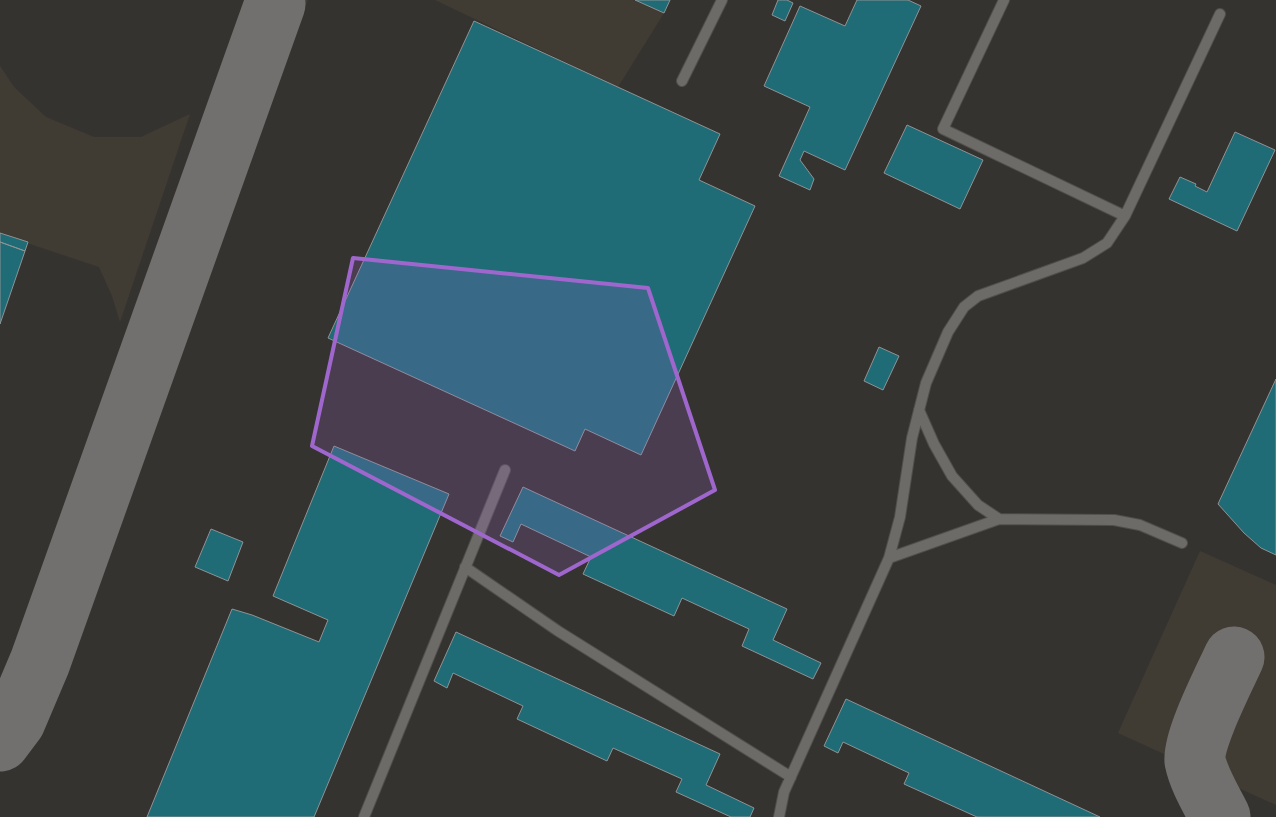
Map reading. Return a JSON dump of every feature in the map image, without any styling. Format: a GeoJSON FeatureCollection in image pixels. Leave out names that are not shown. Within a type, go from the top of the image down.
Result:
{"type":"FeatureCollection","features":[{"type":"Feature","properties":{"kind":"lane"},"geometry":{"type":"LineString","coordinates":[[682,81],[722,0]]}},
{"type":"Feature","properties":{"kind":"lane"},"geometry":{"type":"LineString","coordinates":[[1004,0],[942,129],[1125,216]]}},
{"type":"Feature","properties":{"kind":"lane"},"geometry":{"type":"LineString","coordinates":[[780,817],[784,792],[889,558],[900,517],[912,438],[926,383],[948,332],[964,307],[978,296],[1083,258],[1107,243],[1125,216],[1220,14]]}},
{"type":"Feature","properties":{"kind":"lane"},"geometry":{"type":"LineString","coordinates":[[919,410],[934,444],[952,476],[978,505],[999,519]]}},
{"type":"Feature","properties":{"kind":"lane"},"geometry":{"type":"LineString","coordinates":[[364,817],[505,470]]}},
{"type":"Feature","properties":{"kind":"lane"},"geometry":{"type":"LineString","coordinates":[[889,558],[999,519],[1114,520],[1140,525],[1182,543]]}},
{"type":"Feature","properties":{"kind":"lane"},"geometry":{"type":"LineString","coordinates":[[465,567],[574,641],[791,777]]}},
{"type":"Feature","properties":{"kind":"highlighted area"},"geometry":{"type":"Polygon","coordinates":[[[353,258],[648,288],[715,490],[559,575],[312,446],[353,258]]]}},
{"type":"Feature","properties":{"kind":"shaded area"},"geometry":{"type":"Polygon","coordinates":[[[266,0],[308,0],[302,14],[266,0]]]}},
{"type":"Feature","properties":{"kind":"shaded area"},"geometry":{"type":"Polygon","coordinates":[[[435,0],[633,0],[664,13],[618,87],[435,0]]]}},
{"type":"Feature","properties":{"kind":"shaded area"},"geometry":{"type":"Polygon","coordinates":[[[0,66],[14,87],[46,117],[94,137],[141,137],[190,114],[120,322],[112,296],[99,267],[0,234],[0,66]]]}},
{"type":"Feature","properties":{"kind":"shaded area"},"geometry":{"type":"Polygon","coordinates":[[[1200,551],[1276,585],[1276,805],[1118,733],[1200,551]]]}},
{"type":"Feature","properties":{"kind":"building"},"geometry":{"type":"Polygon","coordinates":[[[635,0],[670,0],[664,13],[635,0]]]}},
{"type":"Feature","properties":{"kind":"building"},"geometry":{"type":"Polygon","coordinates":[[[778,0],[787,0],[793,3],[785,21],[772,15],[778,0]]]}},
{"type":"Feature","properties":{"kind":"building"},"geometry":{"type":"Polygon","coordinates":[[[857,0],[908,0],[921,6],[845,170],[804,151],[800,160],[814,179],[810,190],[779,176],[810,107],[764,86],[800,6],[845,26],[857,0]]]}},
{"type":"Feature","properties":{"kind":"building"},"geometry":{"type":"Polygon","coordinates":[[[474,21],[720,134],[699,180],[755,206],[641,455],[585,429],[575,451],[328,338],[474,21]]]}},
{"type":"Feature","properties":{"kind":"building"},"geometry":{"type":"Polygon","coordinates":[[[907,125],[983,160],[960,209],[884,173],[907,125]]]}},
{"type":"Feature","properties":{"kind":"building"},"geometry":{"type":"Polygon","coordinates":[[[1235,132],[1275,150],[1237,231],[1169,199],[1180,177],[1196,184],[1195,186],[1207,192],[1235,132]]]}},
{"type":"Feature","properties":{"kind":"building"},"geometry":{"type":"Polygon","coordinates":[[[0,233],[28,242],[25,251],[0,242],[0,233]]]}},
{"type":"Feature","properties":{"kind":"building"},"geometry":{"type":"Polygon","coordinates":[[[0,242],[25,251],[0,324],[0,242]]]}},
{"type":"Feature","properties":{"kind":"building"},"geometry":{"type":"Polygon","coordinates":[[[879,347],[899,356],[883,390],[864,381],[879,347]]]}},
{"type":"Feature","properties":{"kind":"building"},"geometry":{"type":"Polygon","coordinates":[[[1276,379],[1276,555],[1261,548],[1244,533],[1218,504],[1276,379]]]}},
{"type":"Feature","properties":{"kind":"building"},"geometry":{"type":"Polygon","coordinates":[[[334,446],[449,494],[314,817],[147,817],[232,609],[319,642],[328,620],[273,596],[334,446]]]}},
{"type":"Feature","properties":{"kind":"building"},"geometry":{"type":"Polygon","coordinates":[[[523,487],[787,609],[773,640],[821,663],[813,679],[742,646],[749,629],[682,598],[674,616],[583,574],[591,557],[521,524],[513,542],[500,536],[523,487]]]}},
{"type":"Feature","properties":{"kind":"building"},"geometry":{"type":"Polygon","coordinates":[[[211,529],[243,542],[228,581],[195,567],[211,529]]]}},
{"type":"Feature","properties":{"kind":"building"},"geometry":{"type":"Polygon","coordinates":[[[456,632],[720,754],[706,785],[754,808],[750,817],[731,817],[676,792],[682,779],[613,748],[607,761],[517,719],[523,706],[453,673],[447,688],[434,681],[456,632]]]}},
{"type":"Feature","properties":{"kind":"building"},"geometry":{"type":"Polygon","coordinates":[[[846,699],[1100,817],[977,817],[904,784],[909,773],[843,742],[838,753],[824,746],[846,699]]]}},
{"type":"Feature","properties":{"kind":"taxiway"},"geometry":{"type":"LineString","coordinates":[[0,741],[15,721],[40,662],[275,4]]}},
{"type":"Feature","properties":{"kind":"taxiway"},"geometry":{"type":"LineString","coordinates":[[1220,817],[1199,775],[1195,761],[1195,752],[1217,693],[1234,657]]}}]}
